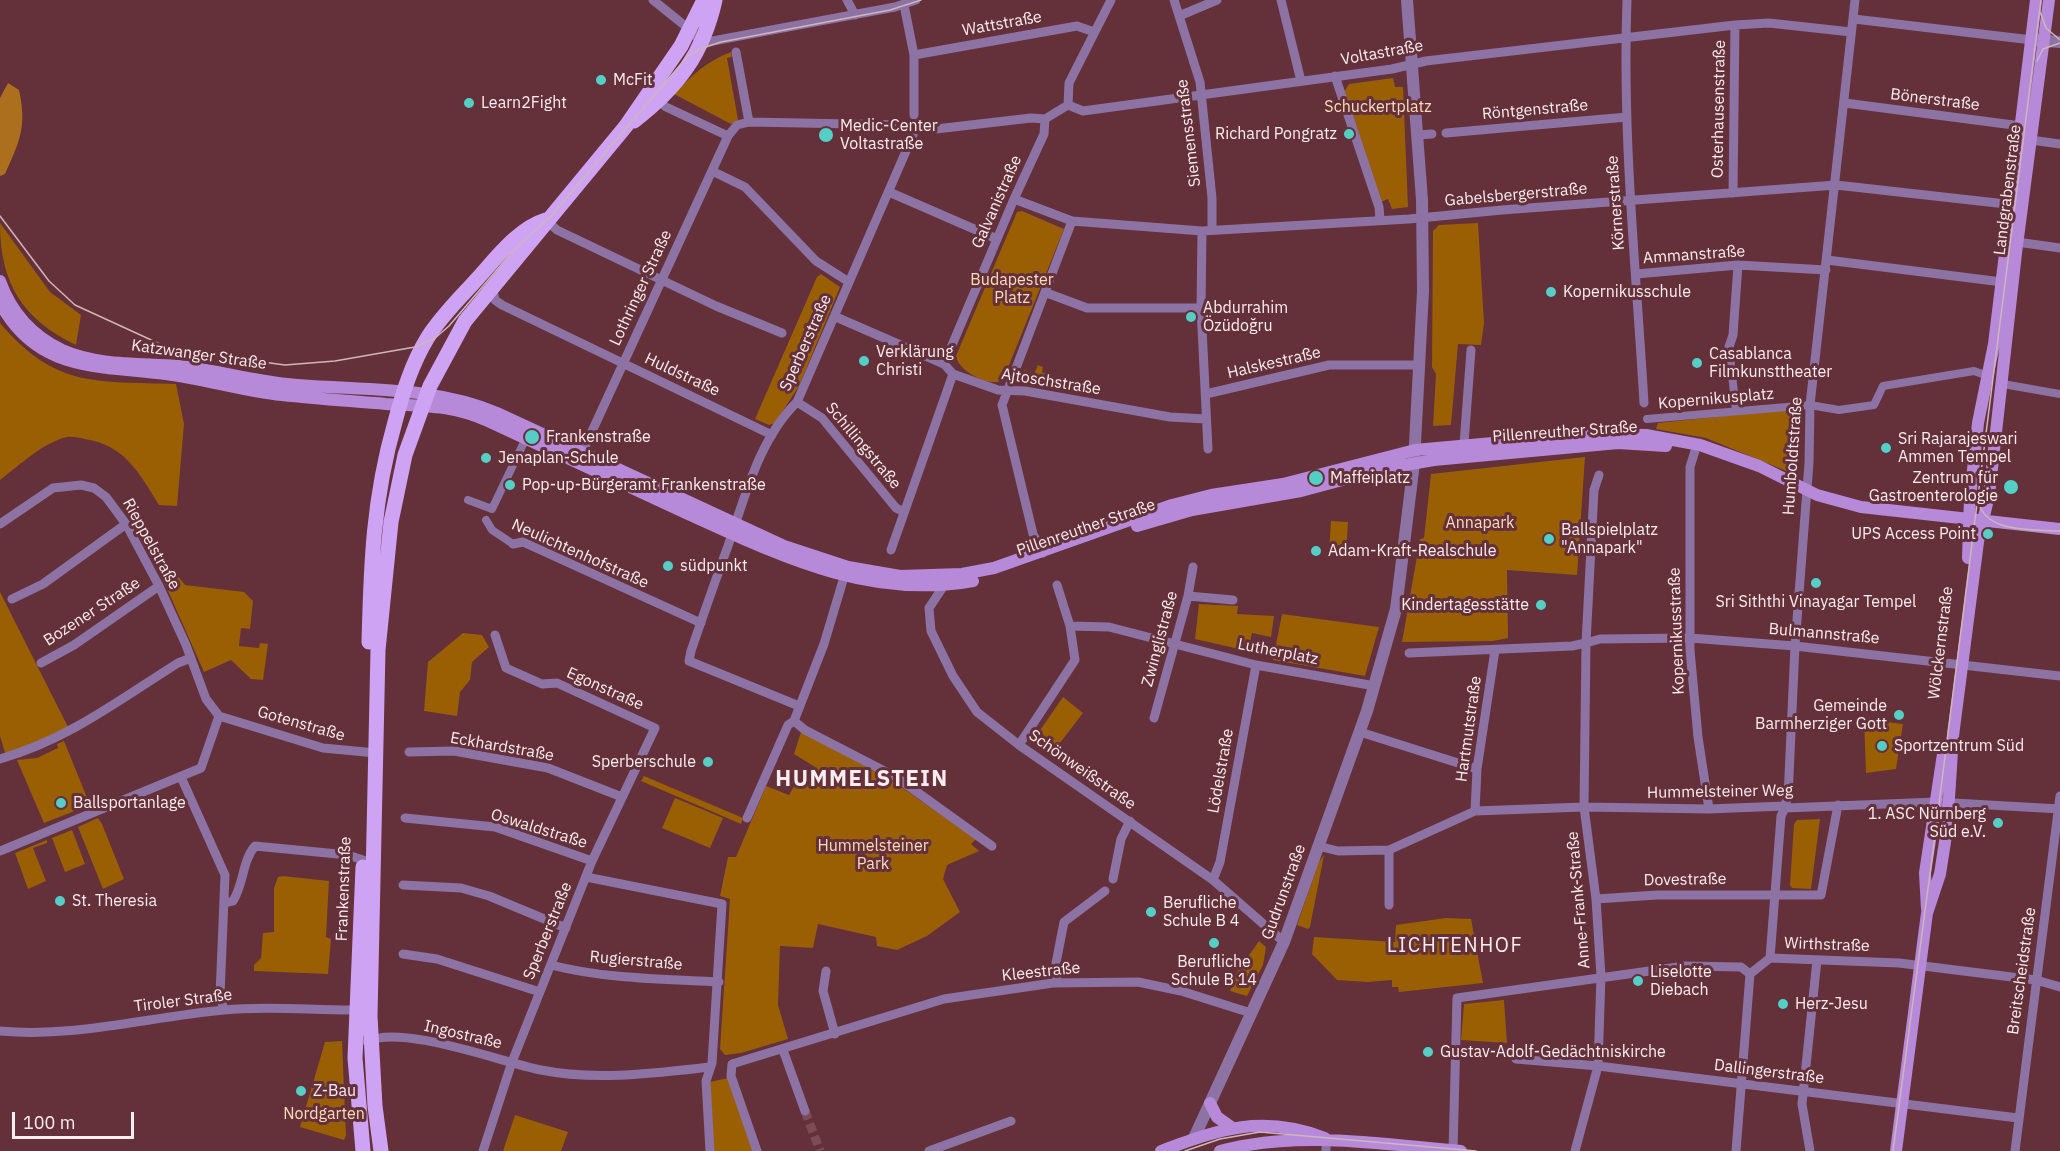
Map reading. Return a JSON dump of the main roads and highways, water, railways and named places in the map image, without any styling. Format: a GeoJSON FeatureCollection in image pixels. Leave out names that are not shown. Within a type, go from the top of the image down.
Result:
{"type":"FeatureCollection","features":[{"type":"Feature","properties":{"kind":"main road","name":"Frankenstraße"},"geometry":{"type":"LineString","coordinates":[[654,95],[704,0]]}},
{"type":"Feature","properties":{"kind":"main road","name":"Frankenstraße"},"geometry":{"type":"LineString","coordinates":[[381,1151],[375,1106],[371,1039],[364,1010],[363,860],[379,636],[390,533],[401,471],[425,399],[452,342],[492,286],[626,126],[654,95],[688,67],[702,43],[715,0]]}},
{"type":"Feature","properties":{"kind":"main road","name":"Landgrabenstraße"},"geometry":{"type":"LineString","coordinates":[[1988,376],[1997,282],[2031,140],[2038,40],[2036,0]]}},
{"type":"Feature","properties":{"kind":"main road","name":"Landgrabenstraße"},"geometry":{"type":"LineString","coordinates":[[2003,384],[2017,243],[2021,126],[2038,40],[2049,0]]}},
{"type":"Feature","properties":{"kind":"main road","name":"Frankenstraße"},"geometry":{"type":"LineString","coordinates":[[363,1151],[355,1083],[356,1048],[364,1010],[372,754],[373,527],[383,462],[401,399],[421,350],[447,312],[508,246],[534,224],[546,220]]}},
{"type":"Feature","properties":{"kind":"main road","name":"Katzwanger Straße"},"geometry":{"type":"LineString","coordinates":[[0,281],[12,306],[30,328],[56,347],[80,356],[201,369],[288,384],[401,399]]}},
{"type":"Feature","properties":{"kind":"main road","name":"Katzwanger Straße"},"geometry":{"type":"LineString","coordinates":[[0,303],[11,320],[31,341],[56,357],[76,364],[172,375],[273,394],[401,399]]}},
{"type":"Feature","properties":{"kind":"main road","name":"Wölckernstraße"},"geometry":{"type":"LineString","coordinates":[[1896,1151],[1927,913],[1940,874],[1942,802],[1959,662],[1979,416],[1988,376]]}},
{"type":"Feature","properties":{"kind":"main road","name":"Wölckernstraße"},"geometry":{"type":"LineString","coordinates":[[1959,662],[2003,384]]}},
{"type":"Feature","properties":{"kind":"main road","name":"Pillenreuther Straße"},"geometry":{"type":"LineString","coordinates":[[401,399],[453,397],[477,405],[582,453],[794,561],[844,577],[886,584],[945,584],[987,578],[1176,514],[1301,491],[1464,444],[1603,434],[1656,436],[1720,451],[1793,481],[1806,490]]}},
{"type":"Feature","properties":{"kind":"main road","name":"Pillenreuther Straße"},"geometry":{"type":"LineString","coordinates":[[425,399],[464,411],[733,529],[833,563],[900,576],[973,573],[1043,553],[1183,502],[1415,457],[1618,443],[1650,444],[1695,451],[1731,462],[1792,488],[1867,508],[2060,529]]}},
{"type":"Feature","properties":{"kind":"main road"},"geometry":{"type":"LineString","coordinates":[[1209,1103],[1217,1117],[1231,1127]]}},
{"type":"Feature","properties":{"kind":"main road"},"geometry":{"type":"LineString","coordinates":[[1161,1151],[1231,1127],[1301,1128],[1326,1145]]}},
{"type":"Feature","properties":{"kind":"main road"},"geometry":{"type":"LineString","coordinates":[[1188,1151],[1194,1138]]}},
{"type":"Feature","properties":{"kind":"main road"},"geometry":{"type":"LineString","coordinates":[[1220,1151],[1264,1142],[1461,1151]]}},
{"type":"Feature","properties":{"kind":"tunnel"},"geometry":{"type":"LineString","coordinates":[[805,1111],[820,1151]]}},
{"type":"Feature","properties":{"kind":"tram line"},"geometry":{"type":"LineString","coordinates":[[0,216],[49,281],[75,305],[160,344],[196,353],[285,365],[335,361],[415,347],[434,339],[449,326],[512,252],[552,215],[687,57],[700,49],[721,42],[890,10],[921,0]]}},
{"type":"Feature","properties":{"kind":"tram line"},"geometry":{"type":"LineString","coordinates":[[1893,1151],[2041,0]]}},
{"type":"Feature","properties":{"kind":"tram line"},"geometry":{"type":"LineString","coordinates":[[2040,12],[2046,28],[2060,40]]}},
{"type":"Feature","properties":{"kind":"tram line"},"geometry":{"type":"LineString","coordinates":[[2037,61],[2043,49],[2060,43]]}},
{"type":"Feature","properties":{"kind":"tram line"},"geometry":{"type":"LineString","coordinates":[[1978,499],[1982,510],[1999,524],[2024,529],[2060,531]]}},
{"type":"Feature","properties":{"kind":"tram line"},"geometry":{"type":"LineString","coordinates":[[1185,1151],[1220,1139],[1260,1132],[1476,1151]]}},
{"type":"Feature","properties":{"kind":"place","name":"McFit"},"geometry":{"type":"Point","coordinates":[601,80]}},
{"type":"Feature","properties":{"kind":"place","name":"Learn2Fight"},"geometry":{"type":"Point","coordinates":[469,103]}},
{"type":"Feature","properties":{"kind":"place","name":"Richard Pongratz"},"geometry":{"type":"Point","coordinates":[1349,134]}},
{"type":"Feature","properties":{"kind":"place","name":"Medic-Center Voltastraße"},"geometry":{"type":"Point","coordinates":[826,135]}},
{"type":"Feature","properties":{"kind":"place","name":"Kopernikusschule"},"geometry":{"type":"Point","coordinates":[1551,292]}},
{"type":"Feature","properties":{"kind":"place","name":"Abdurrahim Özüdoğru"},"geometry":{"type":"Point","coordinates":[1191,317]}},
{"type":"Feature","properties":{"kind":"place","name":"Verklärung Christi"},"geometry":{"type":"Point","coordinates":[864,361]}},
{"type":"Feature","properties":{"kind":"place","name":"Casablanca Filmkunsttheater"},"geometry":{"type":"Point","coordinates":[1697,363]}},
{"type":"Feature","properties":{"kind":"place","name":"Frankenstraße"},"geometry":{"type":"Point","coordinates":[532,437]}},
{"type":"Feature","properties":{"kind":"place","name":"Sri Rajarajeswari Ammen Tempel"},"geometry":{"type":"Point","coordinates":[1886,448]}},
{"type":"Feature","properties":{"kind":"place","name":"Jenaplan-Schule"},"geometry":{"type":"Point","coordinates":[486,458]}},
{"type":"Feature","properties":{"kind":"place","name":"Maffeiplatz"},"geometry":{"type":"Point","coordinates":[1316,478]}},
{"type":"Feature","properties":{"kind":"place","name":"Pop-up-Bürgeramt Frankenstraße"},"geometry":{"type":"Point","coordinates":[510,485]}},
{"type":"Feature","properties":{"kind":"place","name":"Zentrum für Gastroenterologie"},"geometry":{"type":"Point","coordinates":[2011,487]}},
{"type":"Feature","properties":{"kind":"place","name":"UPS Access Point"},"geometry":{"type":"Point","coordinates":[1988,534]}},
{"type":"Feature","properties":{"kind":"place","name":"Ballspielplatz \"Annapark\""},"geometry":{"type":"Point","coordinates":[1549,539]}},
{"type":"Feature","properties":{"kind":"place","name":"Adam-Kraft-Realschule"},"geometry":{"type":"Point","coordinates":[1316,551]}},
{"type":"Feature","properties":{"kind":"place","name":"südpunkt"},"geometry":{"type":"Point","coordinates":[668,566]}},
{"type":"Feature","properties":{"kind":"place","name":"Sri Siththi Vinayagar Tempel"},"geometry":{"type":"Point","coordinates":[1816,583]}},
{"type":"Feature","properties":{"kind":"place","name":"Kindertagesstätte"},"geometry":{"type":"Point","coordinates":[1541,605]}},
{"type":"Feature","properties":{"kind":"place","name":"Gemeinde Barmherziger Gott"},"geometry":{"type":"Point","coordinates":[1899,715]}},
{"type":"Feature","properties":{"kind":"place","name":"Sportzentrum Süd"},"geometry":{"type":"Point","coordinates":[1882,746]}},
{"type":"Feature","properties":{"kind":"place","name":"Sperberschule"},"geometry":{"type":"Point","coordinates":[708,762]}},
{"type":"Feature","properties":{"kind":"place","name":"Ballsportanlage"},"geometry":{"type":"Point","coordinates":[61,803]}},
{"type":"Feature","properties":{"kind":"place","name":"1. ASC Nürnberg Süd e.V."},"geometry":{"type":"Point","coordinates":[1998,823]}},
{"type":"Feature","properties":{"kind":"place","name":"St. Theresia"},"geometry":{"type":"Point","coordinates":[60,901]}},
{"type":"Feature","properties":{"kind":"place","name":"Berufliche Schule B 4"},"geometry":{"type":"Point","coordinates":[1151,912]}},
{"type":"Feature","properties":{"kind":"place","name":"Berufliche Schule B 14"},"geometry":{"type":"Point","coordinates":[1214,943]}},
{"type":"Feature","properties":{"kind":"place","name":"Liselotte Diebach"},"geometry":{"type":"Point","coordinates":[1638,981]}},
{"type":"Feature","properties":{"kind":"place","name":"Herz-Jesu"},"geometry":{"type":"Point","coordinates":[1783,1004]}},
{"type":"Feature","properties":{"kind":"place","name":"Gustav-Adolf-Gedächtniskirche"},"geometry":{"type":"Point","coordinates":[1428,1052]}},
{"type":"Feature","properties":{"kind":"place","name":"Z-Bau"},"geometry":{"type":"Point","coordinates":[301,1091]}},
{"type":"Feature","properties":{"kind":"district","name":"HUMMELSTEIN"},"geometry":{"type":"Point","coordinates":[862,780]}},
{"type":"Feature","properties":{"kind":"district","name":"LICHTENHOF"},"geometry":{"type":"Point","coordinates":[1455,946]}},
{"type":"Feature","properties":{"kind":"park label","name":"Schuckertplatz"},"geometry":{"type":"Point","coordinates":[1378,107]}},
{"type":"Feature","properties":{"kind":"park label","name":"Budapester Platz"},"geometry":{"type":"Point","coordinates":[1012,289]}},
{"type":"Feature","properties":{"kind":"park label","name":"Annapark"},"geometry":{"type":"Point","coordinates":[1480,523]}},
{"type":"Feature","properties":{"kind":"park label","name":"Hummelsteiner Park"},"geometry":{"type":"Point","coordinates":[873,855]}},
{"type":"Feature","properties":{"kind":"park label","name":"Nordgarten"},"geometry":{"type":"Point","coordinates":[324,1114]}}]}
